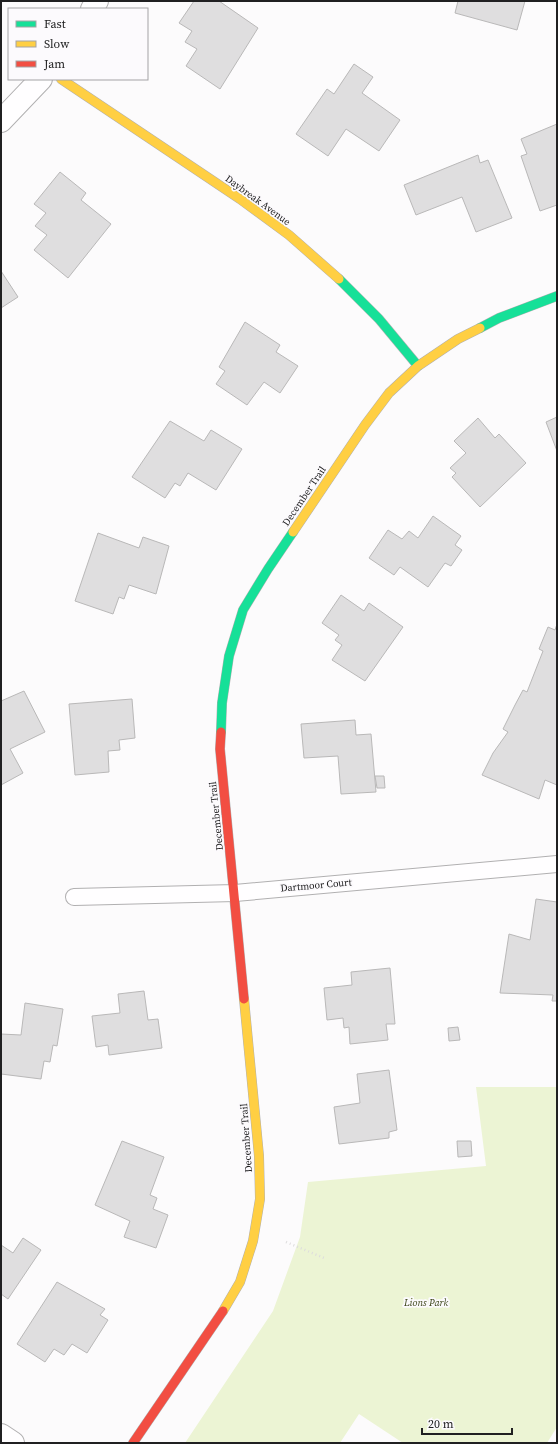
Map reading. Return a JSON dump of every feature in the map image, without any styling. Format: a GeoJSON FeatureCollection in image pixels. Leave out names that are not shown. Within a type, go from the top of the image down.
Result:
{"type":"FeatureCollection","features":[{"type":"Feature","properties":{"kind":"street"},"geometry":{"type":"LineString","coordinates":[[1,121],[40,80]]}},
{"type":"Feature","properties":{"kind":"street","name":"Daybreak Avenue"},"geometry":{"type":"LineString","coordinates":[[62,80],[240,199],[289,235],[335,275],[374,314],[418,366]]}},
{"type":"Feature","properties":{"kind":"street","name":"December Trail"},"geometry":{"type":"LineString","coordinates":[[133,1443],[217,1320],[240,1282],[254,1241],[260,1199],[259,1156],[220,741],[222,703],[229,656],[243,610],[268,569],[365,425],[389,393],[418,366],[458,339],[499,318],[557,296]]}},
{"type":"Feature","properties":{"kind":"street"},"geometry":{"type":"LineString","coordinates":[[1,1435],[13,1443]]}},
{"type":"Feature","properties":{"kind":"lane","name":"Dartmoor Court"},"geometry":{"type":"LineString","coordinates":[[74,897],[235,893],[557,864]]}},
{"type":"Feature","properties":{"kind":"path"},"geometry":{"type":"LineString","coordinates":[[286,1242],[324,1258]]}},
{"type":"Feature","properties":{"kind":"green space","name":"Lions Park"},"geometry":{"type":"Polygon","coordinates":[[[476,1087],[557,1087],[557,1427],[547,1443],[403,1443],[359,1414],[340,1443],[185,1443],[273,1311],[300,1237],[308,1182],[486,1166],[476,1087]]]}},
{"type":"Feature","properties":{"kind":"building"},"geometry":{"type":"Polygon","coordinates":[[[194,1],[219,1],[258,28],[220,89],[186,66],[197,49],[185,42],[192,31],[179,23],[194,1]]]}},
{"type":"Feature","properties":{"kind":"building"},"geometry":{"type":"Polygon","coordinates":[[[458,1],[525,1],[517,30],[455,13],[458,1]]]}},
{"type":"Feature","properties":{"kind":"building"},"geometry":{"type":"Polygon","coordinates":[[[354,64],[373,77],[362,93],[400,120],[379,151],[346,129],[328,156],[296,134],[327,89],[334,94],[354,64]]]}},
{"type":"Feature","properties":{"kind":"building"},"geometry":{"type":"Polygon","coordinates":[[[557,124],[557,205],[540,211],[521,156],[527,154],[521,139],[557,124]]]}},
{"type":"Feature","properties":{"kind":"building"},"geometry":{"type":"Polygon","coordinates":[[[478,155],[480,163],[488,160],[512,218],[476,232],[462,197],[416,215],[404,185],[478,155]]]}},
{"type":"Feature","properties":{"kind":"building"},"geometry":{"type":"Polygon","coordinates":[[[60,172],[86,193],[81,200],[111,224],[68,278],[34,250],[47,235],[35,226],[46,213],[34,204],[60,172]]]}},
{"type":"Feature","properties":{"kind":"building"},"geometry":{"type":"Polygon","coordinates":[[[1,271],[18,297],[1,308],[1,271]]]}},
{"type":"Feature","properties":{"kind":"building"},"geometry":{"type":"Polygon","coordinates":[[[245,322],[280,345],[276,352],[298,366],[280,393],[264,382],[247,405],[216,384],[225,371],[219,367],[245,322]]]}},
{"type":"Feature","properties":{"kind":"building"},"geometry":{"type":"Polygon","coordinates":[[[557,417],[557,451],[546,422],[557,417]]]}},
{"type":"Feature","properties":{"kind":"building"},"geometry":{"type":"Polygon","coordinates":[[[478,418],[495,438],[499,434],[526,463],[480,507],[452,477],[456,473],[450,468],[466,453],[454,441],[478,418]]]}},
{"type":"Feature","properties":{"kind":"building"},"geometry":{"type":"Polygon","coordinates":[[[170,421],[204,441],[211,430],[242,449],[216,490],[188,473],[180,486],[175,483],[165,498],[132,477],[170,421]]]}},
{"type":"Feature","properties":{"kind":"building"},"geometry":{"type":"Polygon","coordinates":[[[433,516],[461,536],[455,545],[462,550],[451,566],[445,563],[428,587],[400,567],[394,575],[369,558],[388,530],[402,539],[409,531],[418,538],[433,516]]]}},
{"type":"Feature","properties":{"kind":"building"},"geometry":{"type":"Polygon","coordinates":[[[98,533],[139,548],[143,537],[169,546],[156,594],[129,585],[124,599],[119,597],[113,614],[75,601],[98,533]]]}},
{"type":"Feature","properties":{"kind":"building"},"geometry":{"type":"Polygon","coordinates":[[[341,595],[364,611],[369,603],[403,627],[365,681],[332,660],[342,645],[335,640],[339,635],[322,623],[341,595]]]}},
{"type":"Feature","properties":{"kind":"building"},"geometry":{"type":"Polygon","coordinates":[[[557,624],[557,785],[545,780],[539,799],[482,775],[493,753],[508,732],[503,729],[523,690],[527,692],[543,651],[539,649],[548,627],[555,630],[557,624]]]}},
{"type":"Feature","properties":{"kind":"building"},"geometry":{"type":"Polygon","coordinates":[[[24,691],[45,732],[10,749],[23,773],[1,785],[1,701],[24,691]]]}},
{"type":"Feature","properties":{"kind":"building"},"geometry":{"type":"Polygon","coordinates":[[[132,699],[135,738],[119,740],[120,750],[108,751],[109,772],[75,775],[69,704],[132,699]]]}},
{"type":"Feature","properties":{"kind":"building"},"geometry":{"type":"Polygon","coordinates":[[[355,720],[356,735],[371,734],[376,792],[341,794],[338,756],[304,758],[301,724],[355,720]]]}},
{"type":"Feature","properties":{"kind":"building"},"geometry":{"type":"Polygon","coordinates":[[[375,776],[384,776],[385,788],[377,788],[375,776]]]}},
{"type":"Feature","properties":{"kind":"building"},"geometry":{"type":"Polygon","coordinates":[[[536,899],[557,902],[557,1001],[552,1001],[553,995],[500,993],[509,934],[530,940],[536,899]]]}},
{"type":"Feature","properties":{"kind":"building"},"geometry":{"type":"Polygon","coordinates":[[[390,968],[395,1024],[386,1024],[388,1040],[350,1044],[349,1027],[344,1028],[343,1018],[327,1020],[324,988],[352,985],[351,972],[390,968]]]}},
{"type":"Feature","properties":{"kind":"building"},"geometry":{"type":"Polygon","coordinates":[[[144,991],[148,1020],[158,1019],[162,1048],[109,1055],[108,1045],[96,1047],[92,1016],[120,1013],[118,994],[144,991]]]}},
{"type":"Feature","properties":{"kind":"building"},"geometry":{"type":"Polygon","coordinates":[[[25,1003],[63,1009],[57,1046],[53,1045],[50,1062],[44,1061],[41,1079],[1,1074],[1,1034],[21,1035],[25,1003]]]}},
{"type":"Feature","properties":{"kind":"building"},"geometry":{"type":"Polygon","coordinates":[[[458,1027],[460,1040],[449,1041],[448,1028],[458,1027]]]}},
{"type":"Feature","properties":{"kind":"building"},"geometry":{"type":"Polygon","coordinates":[[[389,1070],[397,1130],[389,1132],[389,1138],[339,1144],[334,1107],[360,1103],[357,1074],[389,1070]]]}},
{"type":"Feature","properties":{"kind":"building"},"geometry":{"type":"Polygon","coordinates":[[[122,1141],[164,1157],[150,1195],[157,1198],[153,1209],[168,1215],[156,1248],[124,1237],[130,1221],[95,1205],[122,1141]]]}},
{"type":"Feature","properties":{"kind":"building"},"geometry":{"type":"Polygon","coordinates":[[[457,1141],[471,1141],[472,1156],[458,1157],[457,1141]]]}},
{"type":"Feature","properties":{"kind":"building"},"geometry":{"type":"Polygon","coordinates":[[[23,1238],[41,1250],[8,1299],[1,1294],[1,1245],[13,1253],[23,1238]]]}},
{"type":"Feature","properties":{"kind":"building"},"geometry":{"type":"Polygon","coordinates":[[[57,1282],[105,1309],[100,1315],[108,1320],[87,1353],[72,1344],[64,1355],[54,1349],[45,1362],[17,1344],[57,1282]]]}},
{"type":"Feature","properties":{"kind":"traffic: fast"},"geometry":{"type":"LineString","coordinates":[[339,279],[379,319],[418,366]]}},
{"type":"Feature","properties":{"kind":"traffic: fast"},"geometry":{"type":"LineString","coordinates":[[480,328],[499,318],[557,296]]}},
{"type":"Feature","properties":{"kind":"traffic: fast"},"geometry":{"type":"LineString","coordinates":[[221,732],[222,703],[229,656],[243,610],[293,532]]}},
{"type":"Feature","properties":{"kind":"traffic: slow"},"geometry":{"type":"LineString","coordinates":[[62,80],[240,199],[289,235],[339,279]]}},
{"type":"Feature","properties":{"kind":"traffic: slow"},"geometry":{"type":"LineString","coordinates":[[293,532],[365,425],[389,393],[418,366],[458,339],[480,328]]}},
{"type":"Feature","properties":{"kind":"traffic: slow"},"geometry":{"type":"LineString","coordinates":[[223,1311],[240,1282],[253,1241],[260,1199],[259,1156],[244,999]]}},
{"type":"Feature","properties":{"kind":"traffic: jam"},"geometry":{"type":"LineString","coordinates":[[221,732],[220,749],[244,999]]}},
{"type":"Feature","properties":{"kind":"traffic: jam"},"geometry":{"type":"LineString","coordinates":[[133,1443],[223,1311]]}}]}
